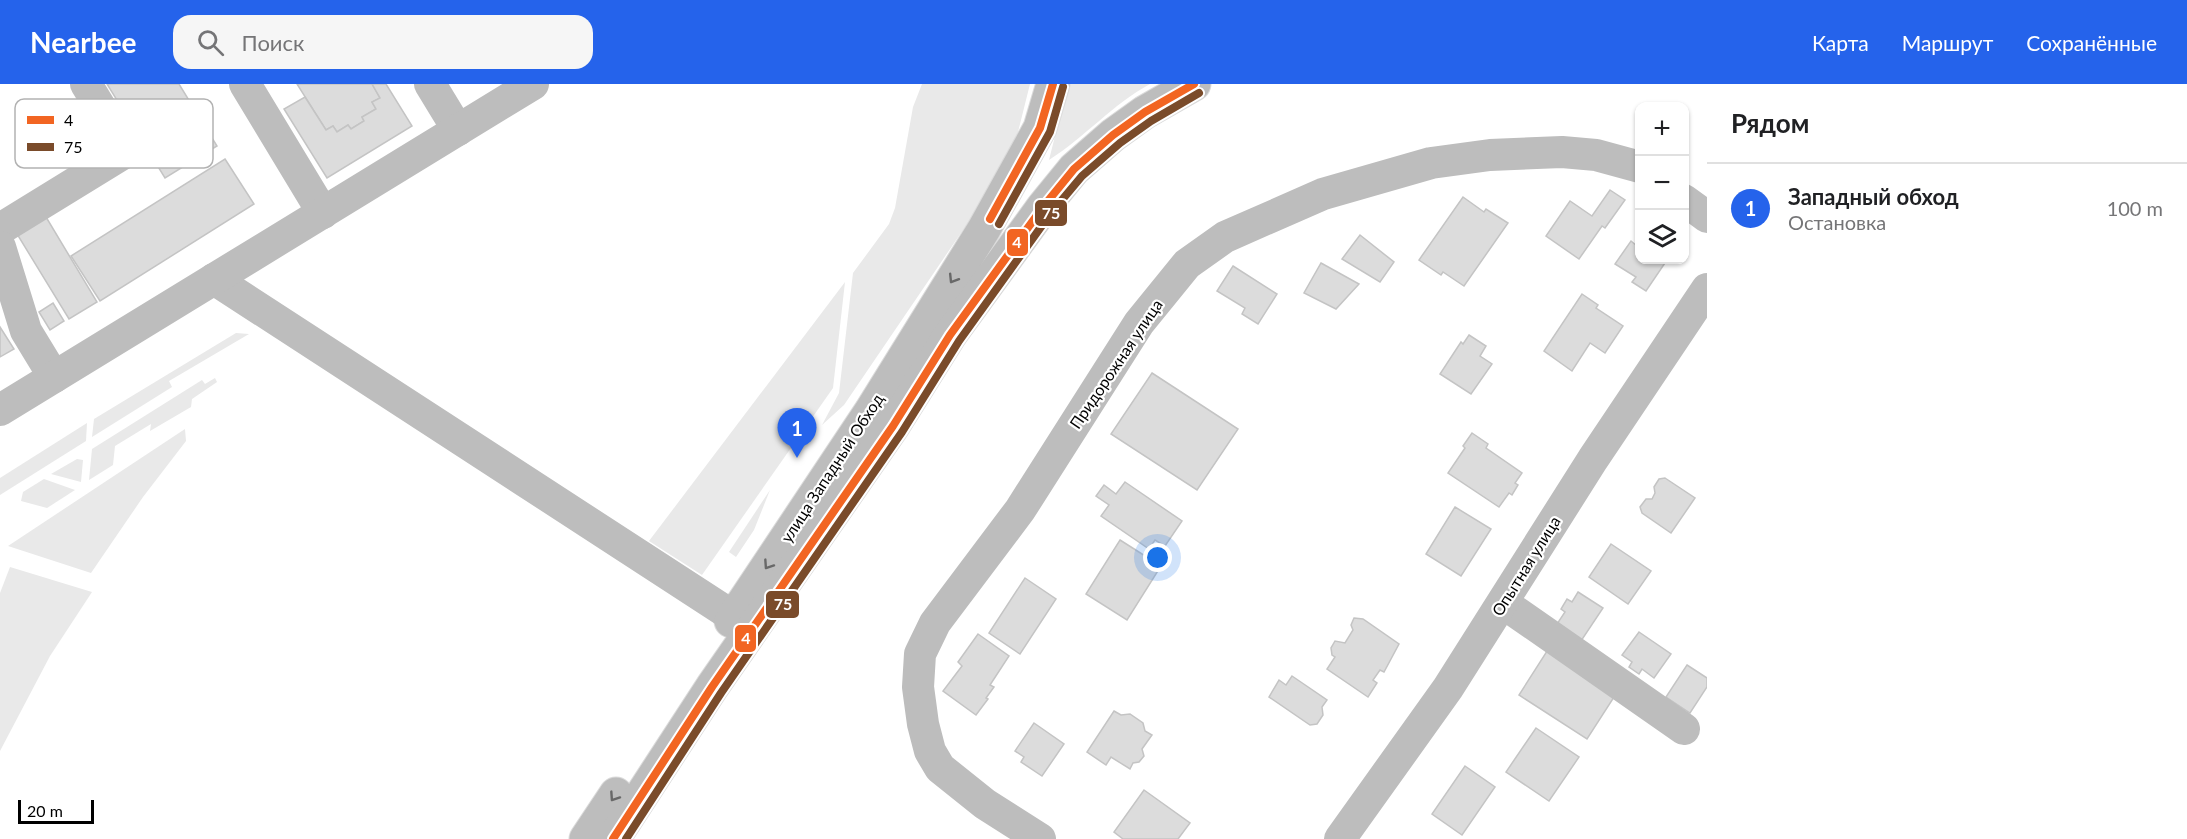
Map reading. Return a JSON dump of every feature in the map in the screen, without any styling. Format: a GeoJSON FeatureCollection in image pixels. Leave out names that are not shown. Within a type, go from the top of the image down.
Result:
{"type":"FeatureCollection","features":[{"type":"Feature","properties":{"kind":"highway","name":"улица Западный Обход"},"geometry":{"type":"LineString","coordinates":[[586,839],[871,411],[984,229],[1040,128],[1053,84]]}},
{"type":"Feature","properties":{"kind":"highway","name":"улица Западный Обход"},"geometry":{"type":"LineString","coordinates":[[614,839],[712,687],[893,426],[950,335],[1043,207],[1074,169],[1113,135],[1145,112],[1194,84]]}},
{"type":"Feature","properties":{"kind":"street"},"geometry":{"type":"LineString","coordinates":[[86,84],[95,99]]}},
{"type":"Feature","properties":{"kind":"street"},"geometry":{"type":"LineString","coordinates":[[244,84],[323,213]]}},
{"type":"Feature","properties":{"kind":"street"},"geometry":{"type":"LineString","coordinates":[[430,84],[458,130]]}},
{"type":"Feature","properties":{"kind":"street"},"geometry":{"type":"LineString","coordinates":[[0,410],[533,84]]}},
{"type":"Feature","properties":{"kind":"street","name":"Придорожная улица"},"geometry":{"type":"LineString","coordinates":[[1040,839],[985,804],[940,768],[930,751],[918,687],[920,654],[935,623],[1020,510],[1140,323],[1187,264],[1225,237],[1323,194],[1431,164],[1490,155],[1562,152],[1596,155],[1635,166]]}},
{"type":"Feature","properties":{"kind":"street"},"geometry":{"type":"LineString","coordinates":[[0,229],[99,168]]}},
{"type":"Feature","properties":{"kind":"street"},"geometry":{"type":"LineString","coordinates":[[1689,204],[1707,217]]}},
{"type":"Feature","properties":{"kind":"street"},"geometry":{"type":"LineString","coordinates":[[0,247],[26,331],[54,377]]}},
{"type":"Feature","properties":{"kind":"street"},"geometry":{"type":"LineString","coordinates":[[214,279],[734,617]]}},
{"type":"Feature","properties":{"kind":"street","name":"Опытная улица"},"geometry":{"type":"LineString","coordinates":[[1340,839],[1448,688],[1593,459],[1707,289]]}},
{"type":"Feature","properties":{"kind":"street"},"geometry":{"type":"LineString","coordinates":[[1503,603],[1684,729]]}},
{"type":"Feature","properties":{"kind":"shaded area"},"geometry":{"type":"Polygon","coordinates":[[[922,84],[1030,84],[1018,132],[982,202],[844,405],[822,425],[839,393],[853,273],[889,224],[895,208],[913,107],[922,84]]]}},
{"type":"Feature","properties":{"kind":"shaded area"},"geometry":{"type":"Polygon","coordinates":[[[1068,84],[1150,84],[1124,101],[1049,160],[1068,84]]]}},
{"type":"Feature","properties":{"kind":"shaded area"},"geometry":{"type":"Polygon","coordinates":[[[845,282],[833,388],[702,575],[649,541],[845,282]]]}},
{"type":"Feature","properties":{"kind":"shaded area"},"geometry":{"type":"Polygon","coordinates":[[[236,333],[249,334],[169,381],[172,387],[92,437],[94,419],[236,333]]]}},
{"type":"Feature","properties":{"kind":"shaded area"},"geometry":{"type":"Polygon","coordinates":[[[215,378],[217,382],[192,399],[191,407],[150,431],[151,424],[115,446],[113,465],[89,480],[92,449],[202,380],[205,384],[215,378]]]}},
{"type":"Feature","properties":{"kind":"shaded area"},"geometry":{"type":"Polygon","coordinates":[[[87,423],[86,441],[0,495],[0,478],[87,423]]]}},
{"type":"Feature","properties":{"kind":"shaded area"},"geometry":{"type":"Polygon","coordinates":[[[185,429],[186,441],[143,497],[91,573],[8,546],[185,429]]]}},
{"type":"Feature","properties":{"kind":"shaded area"},"geometry":{"type":"Polygon","coordinates":[[[77,459],[83,460],[81,482],[51,474],[77,459]]]}},
{"type":"Feature","properties":{"kind":"shaded area"},"geometry":{"type":"Polygon","coordinates":[[[44,479],[75,490],[47,508],[21,501],[23,492],[44,479]]]}},
{"type":"Feature","properties":{"kind":"shaded area"},"geometry":{"type":"Polygon","coordinates":[[[770,490],[754,530],[736,557],[729,552],[770,490]]]}},
{"type":"Feature","properties":{"kind":"shaded area"},"geometry":{"type":"Polygon","coordinates":[[[10,567],[92,592],[50,656],[0,751],[0,593],[10,567]]]}},
{"type":"Feature","properties":{"kind":"building"},"geometry":{"type":"Polygon","coordinates":[[[107,84],[179,84],[188,99],[116,99],[107,84]]]}},
{"type":"Feature","properties":{"kind":"building"},"geometry":{"type":"Polygon","coordinates":[[[297,84],[372,84],[380,98],[372,102],[376,109],[362,117],[364,121],[351,129],[348,125],[337,132],[333,126],[326,130],[297,84]]]}},
{"type":"Feature","properties":{"kind":"building"},"geometry":{"type":"Polygon","coordinates":[[[372,84],[386,84],[412,126],[327,178],[284,109],[305,97],[326,130],[333,126],[337,132],[348,125],[351,129],[364,121],[362,117],[376,109],[372,102],[380,98],[372,84]]]}},
{"type":"Feature","properties":{"kind":"building"},"geometry":{"type":"Polygon","coordinates":[[[225,159],[254,204],[100,301],[71,256],[225,159]]]}},
{"type":"Feature","properties":{"kind":"building"},"geometry":{"type":"Polygon","coordinates":[[[159,168],[181,168],[165,178],[159,168]]]}},
{"type":"Feature","properties":{"kind":"building"},"geometry":{"type":"Polygon","coordinates":[[[1610,190],[1625,200],[1605,228],[1602,226],[1579,259],[1546,236],[1570,201],[1592,216],[1610,190]]]}},
{"type":"Feature","properties":{"kind":"building"},"geometry":{"type":"Polygon","coordinates":[[[1463,197],[1484,212],[1486,209],[1508,223],[1464,286],[1443,272],[1441,275],[1419,260],[1463,197]]]}},
{"type":"Feature","properties":{"kind":"building"},"geometry":{"type":"Polygon","coordinates":[[[43,212],[97,302],[69,319],[14,229],[43,212]]]}},
{"type":"Feature","properties":{"kind":"building"},"geometry":{"type":"Polygon","coordinates":[[[1360,235],[1394,262],[1380,282],[1342,259],[1360,235]]]}},
{"type":"Feature","properties":{"kind":"building"},"geometry":{"type":"Polygon","coordinates":[[[1631,241],[1635,244],[1635,264],[1664,264],[1646,291],[1632,282],[1636,277],[1615,264],[1631,241]]]}},
{"type":"Feature","properties":{"kind":"building"},"geometry":{"type":"Polygon","coordinates":[[[1321,263],[1359,284],[1336,309],[1304,293],[1321,263]]]}},
{"type":"Feature","properties":{"kind":"building"},"geometry":{"type":"Polygon","coordinates":[[[1233,266],[1277,294],[1258,324],[1242,314],[1245,308],[1217,291],[1233,266]]]}},
{"type":"Feature","properties":{"kind":"building"},"geometry":{"type":"Polygon","coordinates":[[[1582,294],[1598,305],[1596,308],[1623,326],[1605,353],[1590,343],[1572,371],[1544,351],[1582,294]]]}},
{"type":"Feature","properties":{"kind":"building"},"geometry":{"type":"Polygon","coordinates":[[[53,303],[64,321],[50,330],[39,312],[53,303]]]}},
{"type":"Feature","properties":{"kind":"building"},"geometry":{"type":"Polygon","coordinates":[[[0,327],[14,349],[0,357],[0,327]]]}},
{"type":"Feature","properties":{"kind":"building"},"geometry":{"type":"Polygon","coordinates":[[[1469,335],[1486,346],[1480,356],[1492,364],[1471,394],[1440,374],[1461,342],[1463,344],[1469,335]]]}},
{"type":"Feature","properties":{"kind":"building"},"geometry":{"type":"Polygon","coordinates":[[[1152,373],[1238,429],[1197,490],[1111,434],[1152,373]]]}},
{"type":"Feature","properties":{"kind":"building"},"geometry":{"type":"Polygon","coordinates":[[[1472,433],[1488,444],[1486,448],[1522,473],[1515,483],[1518,485],[1512,495],[1509,493],[1499,507],[1448,473],[1472,433]]]}},
{"type":"Feature","properties":{"kind":"building"},"geometry":{"type":"Polygon","coordinates":[[[1665,478],[1695,498],[1671,533],[1642,513],[1640,507],[1646,499],[1652,499],[1655,493],[1654,487],[1659,479],[1665,478]]]}},
{"type":"Feature","properties":{"kind":"building"},"geometry":{"type":"Polygon","coordinates":[[[1125,482],[1182,521],[1165,546],[1155,540],[1149,549],[1101,516],[1109,505],[1096,496],[1104,485],[1116,494],[1125,482]]]}},
{"type":"Feature","properties":{"kind":"building"},"geometry":{"type":"Polygon","coordinates":[[[1455,507],[1491,529],[1461,576],[1426,554],[1455,507]]]}},
{"type":"Feature","properties":{"kind":"building"},"geometry":{"type":"Polygon","coordinates":[[[1120,540],[1161,566],[1127,620],[1086,594],[1120,540]]]}},
{"type":"Feature","properties":{"kind":"building"},"geometry":{"type":"Polygon","coordinates":[[[1611,544],[1651,571],[1628,604],[1589,577],[1611,544]]]}},
{"type":"Feature","properties":{"kind":"building"},"geometry":{"type":"Polygon","coordinates":[[[1025,578],[1056,599],[1020,654],[989,633],[1025,578]]]}},
{"type":"Feature","properties":{"kind":"building"},"geometry":{"type":"Polygon","coordinates":[[[1578,592],[1603,608],[1581,641],[1557,624],[1565,612],[1561,609],[1567,599],[1572,602],[1578,592]]]}},
{"type":"Feature","properties":{"kind":"building"},"geometry":{"type":"Polygon","coordinates":[[[1354,618],[1363,619],[1399,644],[1384,672],[1380,670],[1373,680],[1377,683],[1368,697],[1327,669],[1335,657],[1332,655],[1331,648],[1335,641],[1345,643],[1353,630],[1351,625],[1354,618]]]}},
{"type":"Feature","properties":{"kind":"building"},"geometry":{"type":"Polygon","coordinates":[[[1639,632],[1671,654],[1654,678],[1642,669],[1639,674],[1629,667],[1632,662],[1622,655],[1639,632]]]}},
{"type":"Feature","properties":{"kind":"building"},"geometry":{"type":"Polygon","coordinates":[[[978,634],[1009,656],[990,685],[994,687],[986,698],[988,699],[976,715],[943,691],[962,666],[958,662],[978,634]]]}},
{"type":"Feature","properties":{"kind":"building"},"geometry":{"type":"Polygon","coordinates":[[[1549,648],[1616,694],[1587,739],[1519,695],[1549,648]]]}},
{"type":"Feature","properties":{"kind":"building"},"geometry":{"type":"Polygon","coordinates":[[[1687,665],[1707,678],[1707,687],[1690,713],[1666,697],[1687,665]]]}},
{"type":"Feature","properties":{"kind":"building"},"geometry":{"type":"Polygon","coordinates":[[[1292,676],[1327,700],[1322,707],[1323,715],[1317,724],[1310,725],[1269,697],[1279,680],[1286,685],[1292,676]]]}},
{"type":"Feature","properties":{"kind":"building"},"geometry":{"type":"Polygon","coordinates":[[[1114,711],[1121,715],[1130,714],[1143,723],[1145,731],[1152,735],[1142,749],[1144,756],[1139,762],[1133,763],[1130,769],[1111,757],[1106,765],[1087,752],[1114,711]]]}},
{"type":"Feature","properties":{"kind":"building"},"geometry":{"type":"Polygon","coordinates":[[[1034,723],[1064,744],[1042,776],[1021,762],[1024,757],[1015,751],[1034,723]]]}},
{"type":"Feature","properties":{"kind":"building"},"geometry":{"type":"Polygon","coordinates":[[[1536,728],[1579,757],[1549,801],[1506,772],[1536,728]]]}},
{"type":"Feature","properties":{"kind":"building"},"geometry":{"type":"Polygon","coordinates":[[[1465,766],[1495,787],[1462,835],[1432,814],[1465,766]]]}},
{"type":"Feature","properties":{"kind":"building"},"geometry":{"type":"Polygon","coordinates":[[[1144,790],[1190,823],[1178,839],[1123,839],[1114,832],[1144,790]]]}},
{"type":"Feature","properties":{"kind":"transit line","name":"4"},"geometry":{"type":"LineString","coordinates":[[990,219],[1040,128],[1053,84]]}},
{"type":"Feature","properties":{"kind":"transit line","name":"4"},"geometry":{"type":"LineString","coordinates":[[613,839],[712,687],[893,426],[950,335],[1043,207],[1074,169],[1113,135],[1145,112],[1194,84]]}},
{"type":"Feature","properties":{"kind":"transit line","name":"75"},"geometry":{"type":"LineString","coordinates":[[999,224],[1050,132],[1063,87]]}},
{"type":"Feature","properties":{"kind":"transit line","name":"75"},"geometry":{"type":"LineString","coordinates":[[626,839],[721,693],[902,432],[959,341],[1051,213],[1082,176],[1120,143],[1151,121],[1199,93]]}},
{"type":"Feature","properties":{"kind":"place","name":"Западный обход"},"geometry":{"type":"Point","coordinates":[797,458]}}]}
